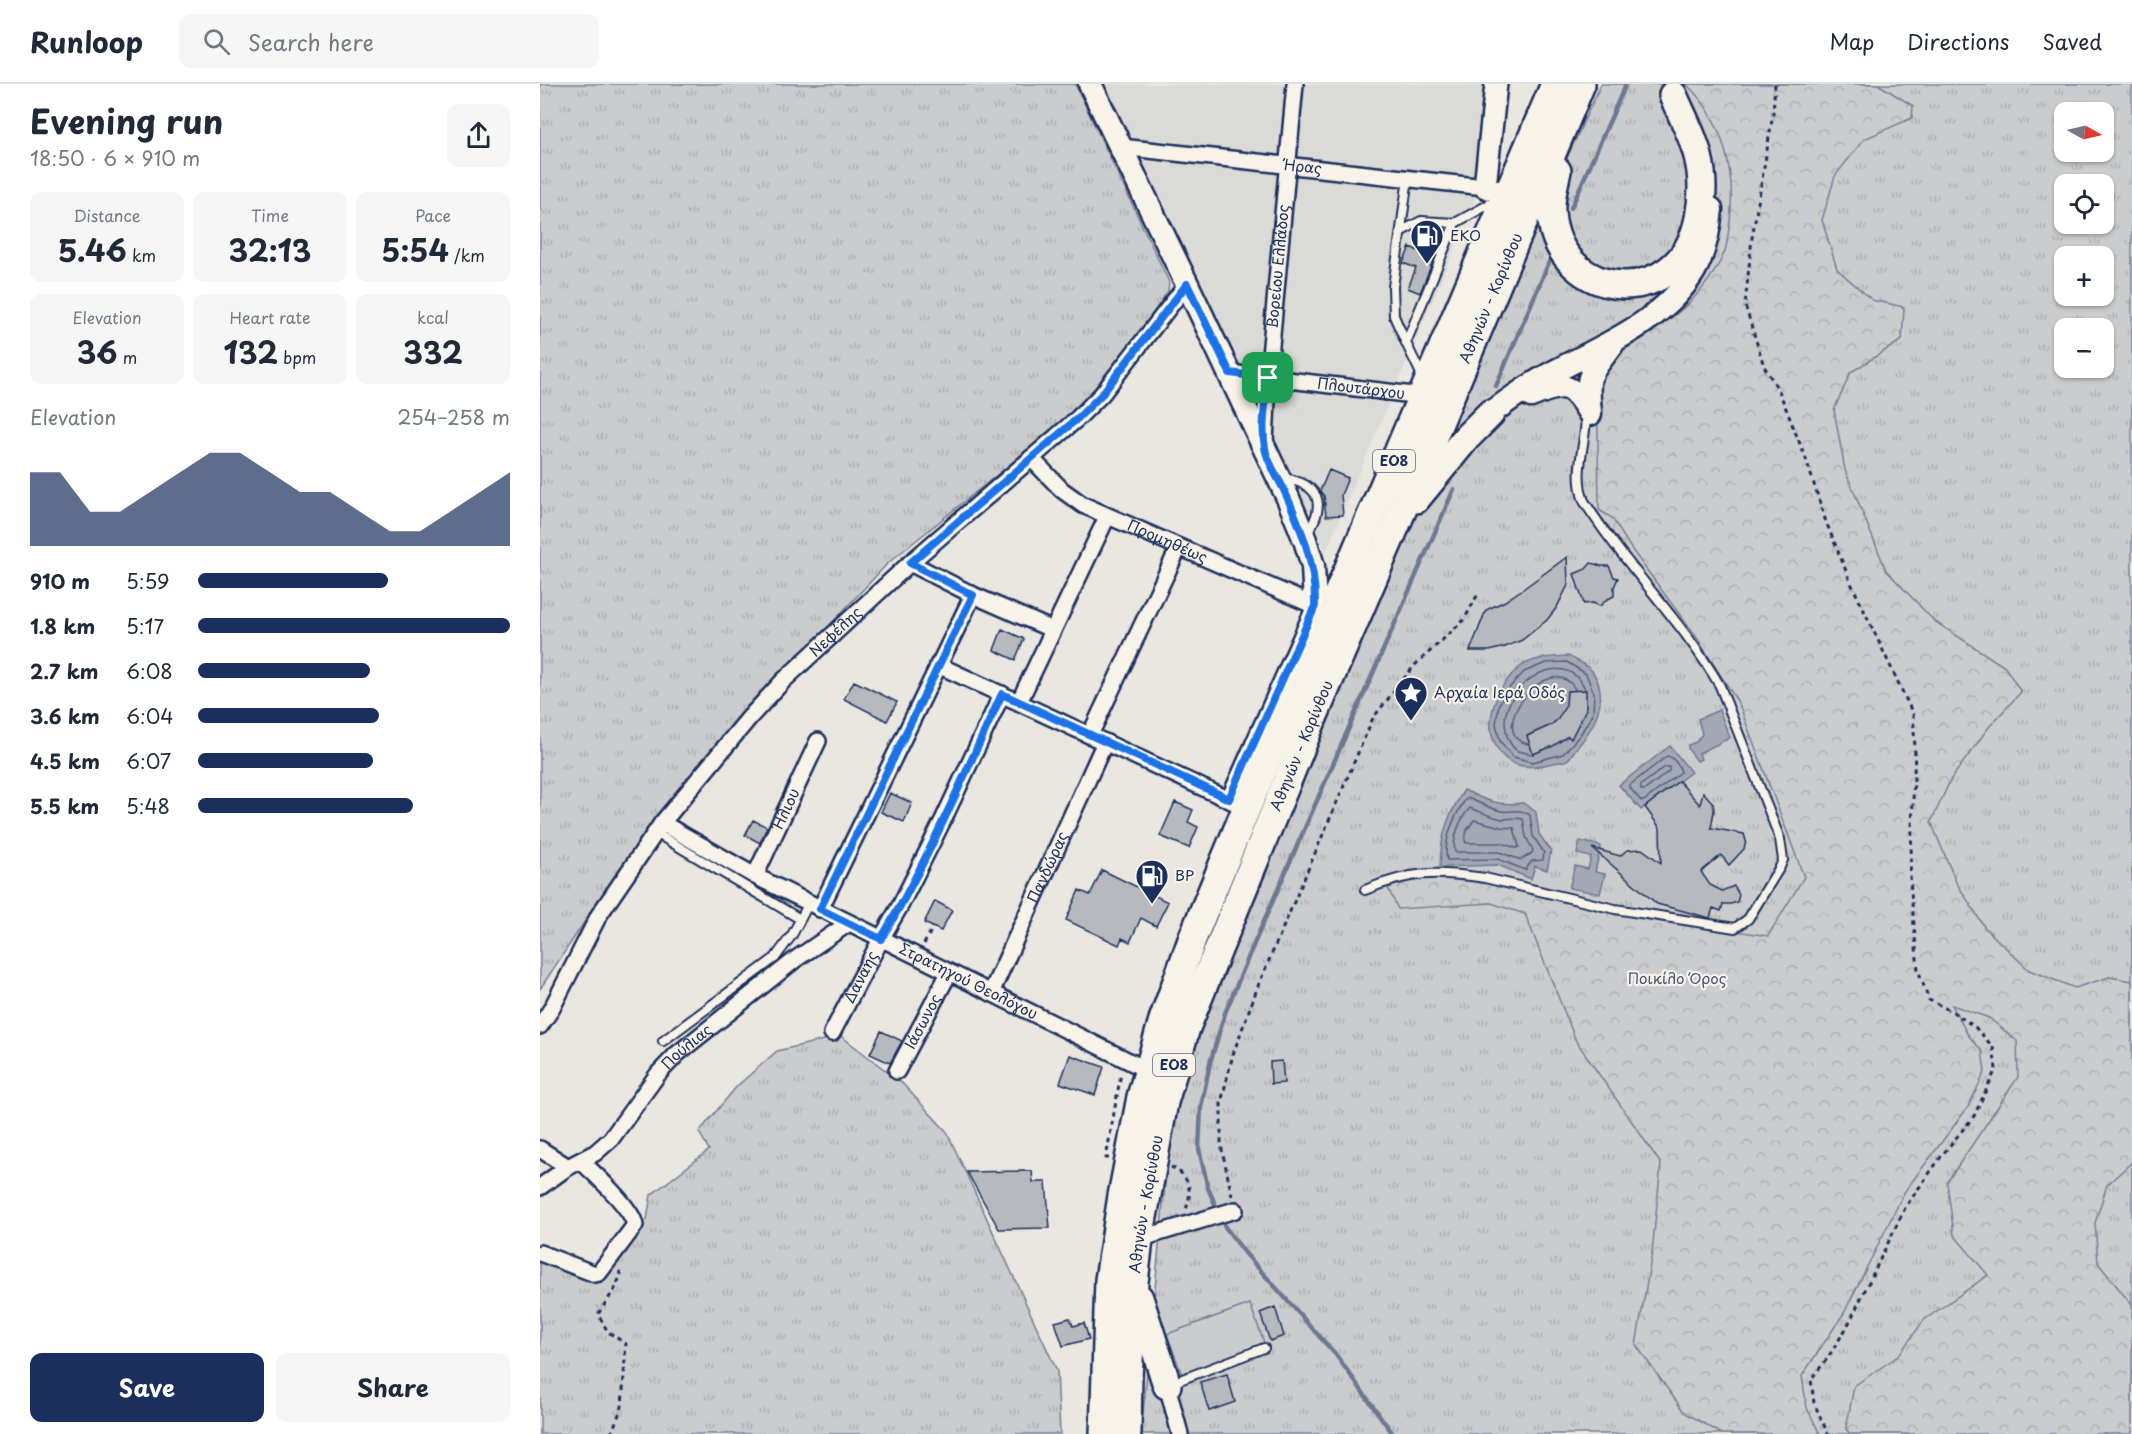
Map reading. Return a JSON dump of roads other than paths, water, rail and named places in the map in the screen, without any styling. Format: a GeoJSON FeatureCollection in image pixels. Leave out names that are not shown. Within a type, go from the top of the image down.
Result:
{"type":"FeatureCollection","features":[{"type":"Feature","properties":{"kind":"highway","name":"Αθηνών - Κορίνθου"},"geometry":{"type":"LineString","coordinates":[[1104,1434],[1109,1280],[1125,1175],[1136,1065],[1193,937],[1238,803],[1281,727],[1424,391],[1496,191],[1572,86]]}},
{"type":"Feature","properties":{"kind":"highway","name":"Αθηνών - Κορίνθου"},"geometry":{"type":"LineString","coordinates":[[1127,1434],[1128,1377],[1139,1239],[1164,1102],[1186,1028],[1308,730],[1400,518],[1572,86]]}},
{"type":"Feature","properties":{"kind":"highway"},"geometry":{"type":"LineString","coordinates":[[1572,86],[1550,210],[1552,222],[1559,244],[1570,260],[1595,278],[1615,285],[1636,285],[1658,278],[1681,259],[1695,235],[1702,192],[1700,165],[1691,136],[1669,91]]}},
{"type":"Feature","properties":{"kind":"highway"},"geometry":{"type":"LineString","coordinates":[[1400,518],[1466,438],[1490,414]]}},
{"type":"Feature","properties":{"kind":"highway"},"geometry":{"type":"LineString","coordinates":[[1281,727],[1315,606]]}},
{"type":"Feature","properties":{"kind":"highway"},"geometry":{"type":"LineString","coordinates":[[1134,1281],[1167,1385]]}},
{"type":"Feature","properties":{"kind":"main road"},"geometry":{"type":"LineString","coordinates":[[1090,84],[1230,373],[1305,540],[1313,566],[1315,606]]}},
{"type":"Feature","properties":{"kind":"main road"},"geometry":{"type":"LineString","coordinates":[[1490,414],[1543,378],[1616,339],[1651,317],[1676,296],[1695,269],[1707,235],[1712,193],[1710,162],[1696,124],[1669,91]]}},
{"type":"Feature","properties":{"kind":"main road"},"geometry":{"type":"LineString","coordinates":[[1590,414],[1587,382],[1616,339]]}},
{"type":"Feature","properties":{"kind":"main road"},"geometry":{"type":"LineString","coordinates":[[1490,414],[1533,395],[1560,387],[1574,391],[1590,414]]}},
{"type":"Feature","properties":{"kind":"street","name":"Βορείου Ελλάδος"},"geometry":{"type":"LineString","coordinates":[[1265,448],[1264,418],[1295,84]]}},
{"type":"Feature","properties":{"kind":"street"},"geometry":{"type":"LineString","coordinates":[[1496,84],[1496,191]]}},
{"type":"Feature","properties":{"kind":"street","name":"Ήρας"},"geometry":{"type":"LineString","coordinates":[[1120,147],[1408,178],[1496,191]]}},
{"type":"Feature","properties":{"kind":"street","name":"Νεφέλης"},"geometry":{"type":"LineString","coordinates":[[540,1026],[552,1008],[599,915],[659,828],[718,754],[783,681],[910,563],[1078,418],[1102,394],[1187,284]]}},
{"type":"Feature","properties":{"kind":"street","name":"Πλουτάρχου"},"geometry":{"type":"LineString","coordinates":[[1230,373],[1424,391]]}},
{"type":"Feature","properties":{"kind":"street","name":"Προμηθέως"},"geometry":{"type":"LineString","coordinates":[[1031,458],[1062,490],[1083,505],[1315,606]]}},
{"type":"Feature","properties":{"kind":"street"},"geometry":{"type":"LineString","coordinates":[[1019,702],[1107,517]]}},
{"type":"Feature","properties":{"kind":"street"},"geometry":{"type":"LineString","coordinates":[[1090,735],[1179,547]]}},
{"type":"Feature","properties":{"kind":"street"},"geometry":{"type":"LineString","coordinates":[[910,563],[973,595],[1053,630]]}},
{"type":"Feature","properties":{"kind":"street"},"geometry":{"type":"LineString","coordinates":[[814,906],[973,595]]}},
{"type":"Feature","properties":{"kind":"street"},"geometry":{"type":"LineString","coordinates":[[938,665],[1238,803],[1315,606]]}},
{"type":"Feature","properties":{"kind":"street","name":"Δανάης"},"geometry":{"type":"LineString","coordinates":[[832,1033],[900,906],[1002,694]]}},
{"type":"Feature","properties":{"kind":"street","name":"Ήλιου"},"geometry":{"type":"LineString","coordinates":[[755,876],[818,741]]}},
{"type":"Feature","properties":{"kind":"street","name":"Πανδώρας"},"geometry":{"type":"LineString","coordinates":[[991,993],[1105,742]]}},
{"type":"Feature","properties":{"kind":"street","name":"Στρατηγού Θεολόγου"},"geometry":{"type":"LineString","coordinates":[[659,828],[1136,1065]]}},
{"type":"Feature","properties":{"kind":"street","name":"Πούλιας"},"geometry":{"type":"LineString","coordinates":[[540,1187],[611,1139],[658,1074],[677,1054],[796,959],[849,923]]}},
{"type":"Feature","properties":{"kind":"street","name":"Ιάσωνος"},"geometry":{"type":"LineString","coordinates":[[897,1071],[949,973]]}},
{"type":"Feature","properties":{"kind":"street"},"geometry":{"type":"LineString","coordinates":[[540,1149],[575,1164],[608,1187],[635,1221],[635,1225],[603,1270],[596,1274],[540,1253]]}},
{"type":"Feature","properties":{"kind":"street"},"geometry":{"type":"LineString","coordinates":[[1139,1239],[1235,1210]]}},
{"type":"Feature","properties":{"kind":"street"},"geometry":{"type":"LineString","coordinates":[[1167,1385],[1180,1434]]}},
{"type":"Feature","properties":{"kind":"lane"},"geometry":{"type":"LineString","coordinates":[[1408,178],[1393,287],[1394,316],[1424,391]]}},
{"type":"Feature","properties":{"kind":"lane"},"geometry":{"type":"LineString","coordinates":[[1406,343],[1455,223],[1496,191]]}},
{"type":"Feature","properties":{"kind":"lane"},"geometry":{"type":"LineString","coordinates":[[1402,231],[1421,221],[1455,223]]}},
{"type":"Feature","properties":{"kind":"lane"},"geometry":{"type":"LineString","coordinates":[[1365,890],[1391,879],[1417,874],[1464,875],[1616,909],[1735,928],[1748,919],[1780,867],[1783,860],[1780,838],[1720,686],[1709,667],[1637,576],[1584,501],[1581,492],[1580,453],[1585,421],[1590,414]]}},
{"type":"Feature","properties":{"kind":"lane"},"geometry":{"type":"LineString","coordinates":[[659,828],[800,919]]}},
{"type":"Feature","properties":{"kind":"lane"},"geometry":{"type":"LineString","coordinates":[[663,1041],[775,958],[792,935],[800,919],[814,906]]}},
{"type":"Feature","properties":{"kind":"lane"},"geometry":{"type":"LineString","coordinates":[[1167,1385],[1264,1348]]}},
{"type":"Feature","properties":{"kind":"water"},"geometry":{"type":"Polygon","coordinates":[[[1569,656],[1590,669],[1598,681],[1600,702],[1589,732],[1566,761],[1536,766],[1520,766],[1513,763],[1500,753],[1492,734],[1492,713],[1500,692],[1512,674],[1525,664],[1544,658],[1569,656]]]}},
{"type":"Feature","properties":{"kind":"water"},"geometry":{"type":"Polygon","coordinates":[[[1719,710],[1730,738],[1699,753],[1701,759],[1697,761],[1688,749],[1688,745],[1696,742],[1702,734],[1698,719],[1719,710]]]}},
{"type":"Feature","properties":{"kind":"water"},"geometry":{"type":"Polygon","coordinates":[[[1670,746],[1691,772],[1641,810],[1619,785],[1670,746]]]}},
{"type":"Feature","properties":{"kind":"water"},"geometry":{"type":"Polygon","coordinates":[[[1464,790],[1492,802],[1523,803],[1536,812],[1539,834],[1551,851],[1547,870],[1535,866],[1531,879],[1498,865],[1440,867],[1446,826],[1464,790]]]}},
{"type":"Feature","properties":{"kind":"water"},"geometry":{"type":"Polygon","coordinates":[[[1580,841],[1601,846],[1595,872],[1605,874],[1600,894],[1569,888],[1575,866],[1588,869],[1591,857],[1577,854],[1580,841]]]}},
{"type":"Feature","properties":{"kind":"waterway"},"geometry":{"type":"LineString","coordinates":[[1571,208],[1626,84]]}},
{"type":"Feature","properties":{"kind":"waterway"},"geometry":{"type":"LineString","coordinates":[[1496,386],[1553,253]]}},
{"type":"Feature","properties":{"kind":"waterway"},"geometry":{"type":"LineString","coordinates":[[1393,1434],[1336,1355],[1245,1253],[1225,1227],[1208,1188],[1199,1149],[1201,1107],[1210,1063],[1225,1013],[1454,489]]}},
{"type":"Feature","properties":{"kind":"place","name":"EKO"},"geometry":{"type":"Point","coordinates":[1427,265]}},
{"type":"Feature","properties":{"kind":"place","name":"Αρχαία Ιερά Οδός"},"geometry":{"type":"Point","coordinates":[1411,722]}},
{"type":"Feature","properties":{"kind":"place","name":"BP"},"geometry":{"type":"Point","coordinates":[1152,905]}},
{"type":"Feature","properties":{"kind":"park label","name":"Ποικίλο Όρος"},"geometry":{"type":"Point","coordinates":[1677,979]}}]}
